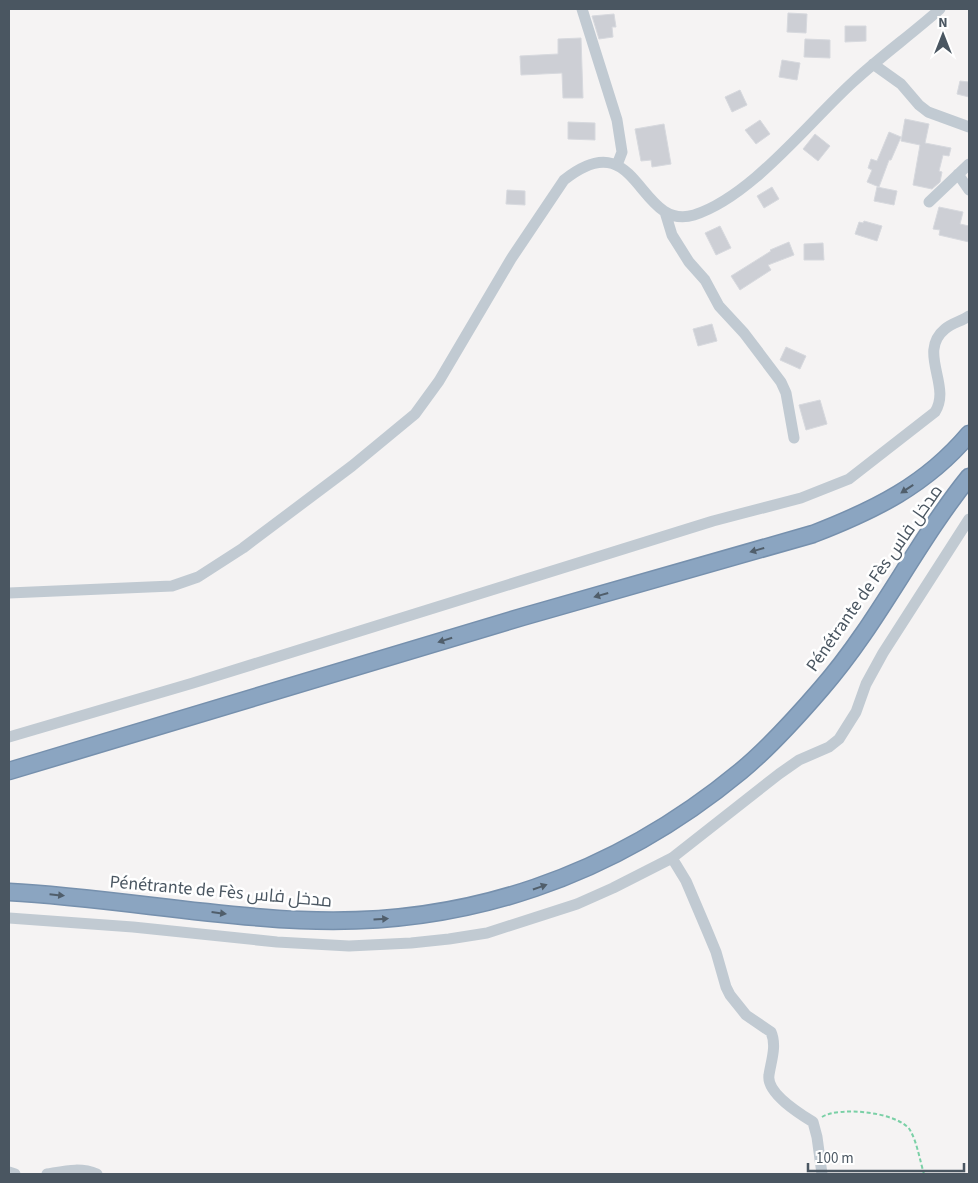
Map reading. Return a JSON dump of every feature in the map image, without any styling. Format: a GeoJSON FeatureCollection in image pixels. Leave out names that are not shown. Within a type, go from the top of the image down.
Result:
{"type":"FeatureCollection","features":[{"type":"Feature","properties":{"kind":"highway","name":"Pénétrante de Fès مدخل فاس"},"geometry":{"type":"LineString","coordinates":[[9,771],[522,617],[813,534],[857,517],[891,500],[920,481],[940,464],[969,434]]}},
{"type":"Feature","properties":{"kind":"highway","name":"Pénétrante de Fès مدخل فاس"},"geometry":{"type":"LineString","coordinates":[[9,892],[50,894],[256,917],[345,921],[403,918],[478,906],[578,873],[651,836],[703,802],[744,770],[786,729],[854,648],[932,529],[969,477]]}},
{"type":"Feature","properties":{"kind":"street"},"geometry":{"type":"LineString","coordinates":[[582,9],[617,120],[622,152],[617,165]]}},
{"type":"Feature","properties":{"kind":"street"},"geometry":{"type":"LineString","coordinates":[[9,593],[172,586],[198,577],[243,548],[352,466],[415,414],[439,381],[511,259],[564,180],[586,165],[608,162],[629,172],[655,204],[665,212],[674,216],[685,217],[709,209],[739,190],[780,154],[821,112],[873,64],[940,9]]}},
{"type":"Feature","properties":{"kind":"street"},"geometry":{"type":"LineString","coordinates":[[873,64],[901,84],[919,105],[928,112],[969,127]]}},
{"type":"Feature","properties":{"kind":"street"},"geometry":{"type":"LineString","coordinates":[[929,202],[969,164]]}},
{"type":"Feature","properties":{"kind":"street"},"geometry":{"type":"LineString","coordinates":[[958,174],[969,190]]}},
{"type":"Feature","properties":{"kind":"street"},"geometry":{"type":"LineString","coordinates":[[665,212],[672,235],[688,262],[705,280],[719,306],[744,334],[781,382],[786,393],[794,438]]}},
{"type":"Feature","properties":{"kind":"street"},"geometry":{"type":"LineString","coordinates":[[9,737],[193,683],[713,522],[801,498],[848,479],[935,412],[939,406],[940,394],[933,348],[937,338],[946,328],[969,316]]}},
{"type":"Feature","properties":{"kind":"street"},"geometry":{"type":"LineString","coordinates":[[9,918],[133,927],[277,942],[349,946],[410,943],[487,933],[577,904],[672,858],[779,774],[799,760],[829,747],[839,739],[854,717],[866,684],[883,653],[969,519]]}},
{"type":"Feature","properties":{"kind":"street"},"geometry":{"type":"LineString","coordinates":[[672,858],[686,881],[706,928],[730,995],[746,1015],[769,1030],[772,1035],[773,1062],[769,1076],[770,1084],[783,1100],[801,1115],[814,1122],[822,1174]]}},
{"type":"Feature","properties":{"kind":"street"},"geometry":{"type":"LineString","coordinates":[[47,1174],[76,1170],[88,1170],[97,1174]]}},
{"type":"Feature","properties":{"kind":"street"},"geometry":{"type":"LineString","coordinates":[[9,1172],[15,1174]]}},
{"type":"Feature","properties":{"kind":"path"},"geometry":{"type":"LineString","coordinates":[[814,1122],[825,1114],[832,1112],[865,1112],[876,1113],[904,1125],[911,1131],[924,1174]]}},
{"type":"Feature","properties":{"kind":"building"},"geometry":{"type":"Polygon","coordinates":[[[788,13],[807,14],[806,33],[787,32],[788,13]]]}},
{"type":"Feature","properties":{"kind":"building"},"geometry":{"type":"Polygon","coordinates":[[[614,14],[616,27],[612,27],[613,37],[599,39],[592,16],[614,14]]]}},
{"type":"Feature","properties":{"kind":"building"},"geometry":{"type":"Polygon","coordinates":[[[845,26],[866,26],[866,41],[845,42],[845,26]]]}},
{"type":"Feature","properties":{"kind":"building"},"geometry":{"type":"Polygon","coordinates":[[[581,38],[583,98],[563,98],[562,73],[521,75],[520,56],[558,54],[558,39],[581,38]]]}},
{"type":"Feature","properties":{"kind":"building"},"geometry":{"type":"Polygon","coordinates":[[[805,39],[830,40],[830,58],[804,57],[805,39]]]}},
{"type":"Feature","properties":{"kind":"building"},"geometry":{"type":"Polygon","coordinates":[[[782,60],[800,63],[797,80],[779,77],[782,60]]]}},
{"type":"Feature","properties":{"kind":"building"},"geometry":{"type":"Polygon","coordinates":[[[960,81],[969,82],[969,97],[957,94],[960,81]]]}},
{"type":"Feature","properties":{"kind":"building"},"geometry":{"type":"Polygon","coordinates":[[[740,90],[747,105],[732,112],[725,97],[740,90]]]}},
{"type":"Feature","properties":{"kind":"building"},"geometry":{"type":"Polygon","coordinates":[[[905,119],[929,124],[925,143],[951,148],[949,156],[943,155],[939,171],[942,172],[940,182],[932,189],[913,185],[920,145],[901,141],[905,119]]]}},
{"type":"Feature","properties":{"kind":"building"},"geometry":{"type":"Polygon","coordinates":[[[760,120],[770,134],[756,144],[745,130],[760,120]]]}},
{"type":"Feature","properties":{"kind":"building"},"geometry":{"type":"Polygon","coordinates":[[[568,122],[595,123],[595,140],[568,139],[568,122]]]}},
{"type":"Feature","properties":{"kind":"building"},"geometry":{"type":"Polygon","coordinates":[[[664,124],[671,164],[652,167],[651,160],[641,161],[635,129],[664,124]]]}},
{"type":"Feature","properties":{"kind":"building"},"geometry":{"type":"Polygon","coordinates":[[[889,132],[901,137],[891,160],[889,160],[879,187],[867,182],[872,170],[868,168],[871,159],[877,161],[889,132]]]}},
{"type":"Feature","properties":{"kind":"building"},"geometry":{"type":"Polygon","coordinates":[[[815,134],[830,146],[818,161],[803,149],[815,134]]]}},
{"type":"Feature","properties":{"kind":"building"},"geometry":{"type":"Polygon","coordinates":[[[772,187],[779,199],[764,208],[757,196],[772,187]]]}},
{"type":"Feature","properties":{"kind":"building"},"geometry":{"type":"Polygon","coordinates":[[[877,187],[897,191],[894,205],[874,201],[877,187]]]}},
{"type":"Feature","properties":{"kind":"building"},"geometry":{"type":"Polygon","coordinates":[[[507,190],[525,191],[525,205],[506,204],[507,190]]]}},
{"type":"Feature","properties":{"kind":"building"},"geometry":{"type":"Polygon","coordinates":[[[939,207],[963,212],[960,224],[969,226],[969,242],[939,235],[940,230],[933,229],[939,207]]]}},
{"type":"Feature","properties":{"kind":"building"},"geometry":{"type":"Polygon","coordinates":[[[864,221],[882,226],[877,241],[855,234],[859,222],[863,223],[864,221]]]}},
{"type":"Feature","properties":{"kind":"building"},"geometry":{"type":"Polygon","coordinates":[[[720,226],[731,248],[716,255],[705,233],[720,226]]]}},
{"type":"Feature","properties":{"kind":"building"},"geometry":{"type":"Polygon","coordinates":[[[789,242],[794,255],[768,265],[771,270],[740,290],[731,276],[770,250],[789,242]]]}},
{"type":"Feature","properties":{"kind":"building"},"geometry":{"type":"Polygon","coordinates":[[[823,243],[824,260],[804,260],[804,244],[823,243]]]}},
{"type":"Feature","properties":{"kind":"building"},"geometry":{"type":"Polygon","coordinates":[[[712,324],[717,341],[698,346],[693,329],[712,324]]]}},
{"type":"Feature","properties":{"kind":"building"},"geometry":{"type":"Polygon","coordinates":[[[786,347],[806,356],[800,369],[780,360],[786,347]]]}},
{"type":"Feature","properties":{"kind":"building"},"geometry":{"type":"Polygon","coordinates":[[[820,400],[827,424],[806,430],[799,405],[820,400]]]}}]}
